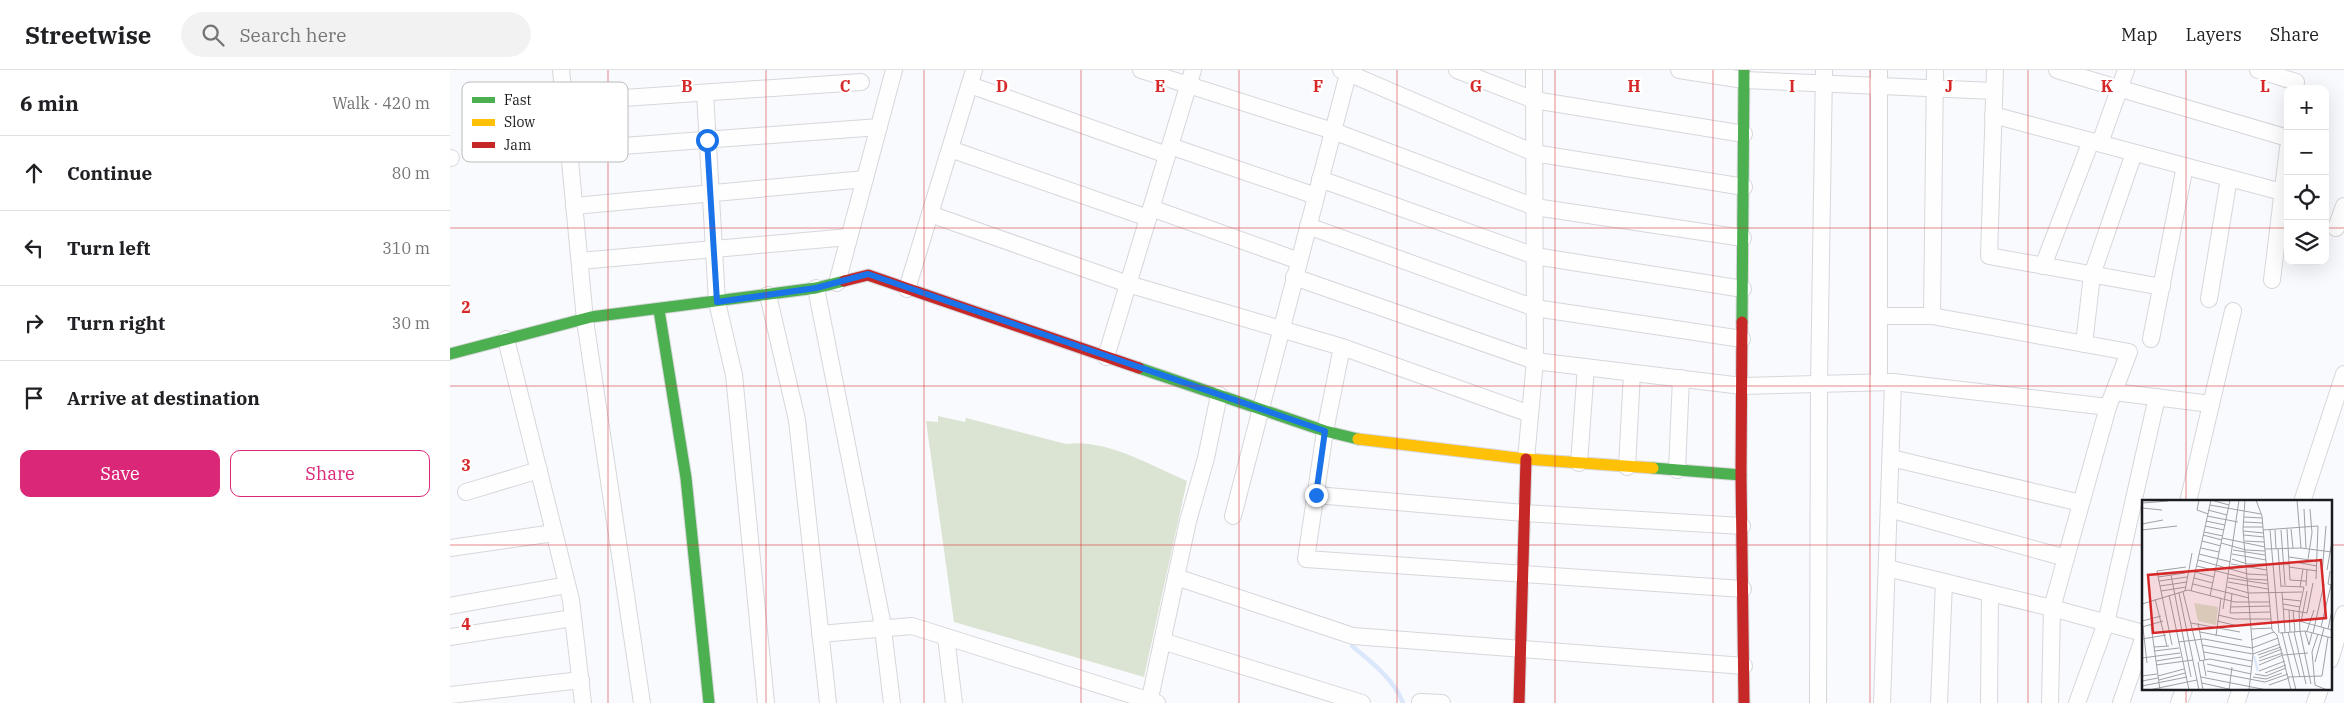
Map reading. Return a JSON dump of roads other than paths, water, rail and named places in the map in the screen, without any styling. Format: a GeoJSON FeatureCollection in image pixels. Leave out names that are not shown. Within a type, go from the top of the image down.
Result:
{"type":"FeatureCollection","features":[{"type":"Feature","properties":{"kind":"street"},"geometry":{"type":"LineString","coordinates":[[837,283],[894,70]]}},
{"type":"Feature","properties":{"kind":"street"},"geometry":{"type":"LineString","coordinates":[[1141,70],[1191,78],[1534,207],[1743,238]]}},
{"type":"Feature","properties":{"kind":"street"},"geometry":{"type":"LineString","coordinates":[[1457,70],[1534,100],[1744,134]]}},
{"type":"Feature","properties":{"kind":"street"},"geometry":{"type":"LineString","coordinates":[[1519,703],[1526,459],[1535,361],[1534,70]]}},
{"type":"Feature","properties":{"kind":"street"},"geometry":{"type":"LineString","coordinates":[[1679,70],[1744,75],[1879,78],[1935,88],[1994,91]]}},
{"type":"Feature","properties":{"kind":"street"},"geometry":{"type":"LineString","coordinates":[[1932,316],[1935,70]]}},
{"type":"Feature","properties":{"kind":"street"},"geometry":{"type":"LineString","coordinates":[[1995,70],[1989,256],[2162,287]]}},
{"type":"Feature","properties":{"kind":"street"},"geometry":{"type":"LineString","coordinates":[[2057,70],[2284,137]]}},
{"type":"Feature","properties":{"kind":"street"},"geometry":{"type":"LineString","coordinates":[[2043,266],[2126,70]]}},
{"type":"Feature","properties":{"kind":"street"},"geometry":{"type":"LineString","coordinates":[[2258,70],[2296,80]]}},
{"type":"Feature","properties":{"kind":"street"},"geometry":{"type":"LineString","coordinates":[[1233,516],[1333,131],[1346,71],[1534,153],[1744,187]]}},
{"type":"Feature","properties":{"kind":"street"},"geometry":{"type":"LineString","coordinates":[[1744,75],[1741,476],[1744,703]]}},
{"type":"Feature","properties":{"kind":"street"},"geometry":{"type":"LineString","coordinates":[[1818,703],[1819,385],[1824,77]]}},
{"type":"Feature","properties":{"kind":"street"},"geometry":{"type":"LineString","coordinates":[[908,289],[972,78],[1169,151],[1316,196]]}},
{"type":"Feature","properties":{"kind":"street"},"geometry":{"type":"LineString","coordinates":[[1106,357],[1191,78]]}},
{"type":"Feature","properties":{"kind":"street"},"geometry":{"type":"LineString","coordinates":[[1879,78],[1879,316],[1891,458],[1882,703]]}},
{"type":"Feature","properties":{"kind":"street"},"geometry":{"type":"LineString","coordinates":[[628,98],[861,82]]}},
{"type":"Feature","properties":{"kind":"street"},"geometry":{"type":"LineString","coordinates":[[705,93],[717,302],[734,375],[766,703]]}},
{"type":"Feature","properties":{"kind":"street"},"geometry":{"type":"LineString","coordinates":[[1993,115],[2282,192]]}},
{"type":"Feature","properties":{"kind":"street"},"geometry":{"type":"LineString","coordinates":[[628,146],[879,127]]}},
{"type":"Feature","properties":{"kind":"street"},"geometry":{"type":"LineString","coordinates":[[950,149],[1299,261]]}},
{"type":"Feature","properties":{"kind":"street"},"geometry":{"type":"LineString","coordinates":[[2084,344],[2092,275],[2134,153]]}},
{"type":"Feature","properties":{"kind":"street"},"geometry":{"type":"LineString","coordinates":[[570,162],[585,320],[642,703]]}},
{"type":"Feature","properties":{"kind":"street"},"geometry":{"type":"LineString","coordinates":[[2152,339],[2185,166]]}},
{"type":"Feature","properties":{"kind":"street"},"geometry":{"type":"LineString","coordinates":[[2272,280],[2284,211],[2282,192],[2284,175]]}},
{"type":"Feature","properties":{"kind":"street"},"geometry":{"type":"LineString","coordinates":[[2209,299],[2229,178]]}},
{"type":"Feature","properties":{"kind":"street"},"geometry":{"type":"LineString","coordinates":[[574,206],[865,179]]}},
{"type":"Feature","properties":{"kind":"street"},"geometry":{"type":"LineString","coordinates":[[1320,179],[1535,256],[1743,289]]}},
{"type":"Feature","properties":{"kind":"street"},"geometry":{"type":"LineString","coordinates":[[2335,228],[2344,206]]}},
{"type":"Feature","properties":{"kind":"street"},"geometry":{"type":"LineString","coordinates":[[930,214],[1128,284],[1342,348],[1530,414]]}},
{"type":"Feature","properties":{"kind":"street"},"geometry":{"type":"LineString","coordinates":[[1308,226],[1535,308],[1742,339]]}},
{"type":"Feature","properties":{"kind":"street"},"geometry":{"type":"LineString","coordinates":[[580,261],[849,237]]}},
{"type":"Feature","properties":{"kind":"street"},"geometry":{"type":"LineString","coordinates":[[450,354],[585,320],[816,288],[868,274],[1325,431],[1373,442],[1526,459],[1741,476]]}},
{"type":"Feature","properties":{"kind":"street"},"geometry":{"type":"LineString","coordinates":[[1294,277],[1535,361],[1742,386],[1886,382],[2111,399],[2157,397],[2211,404]]}},
{"type":"Feature","properties":{"kind":"street"},"geometry":{"type":"LineString","coordinates":[[816,288],[883,629],[892,703]]}},
{"type":"Feature","properties":{"kind":"street"},"geometry":{"type":"LineString","coordinates":[[768,295],[797,420],[828,703]]}},
{"type":"Feature","properties":{"kind":"street"},"geometry":{"type":"LineString","coordinates":[[659,310],[686,478],[703,632],[708,703]]}},
{"type":"Feature","properties":{"kind":"street"},"geometry":{"type":"LineString","coordinates":[[2188,500],[2233,311]]}},
{"type":"Feature","properties":{"kind":"street"},"geometry":{"type":"LineString","coordinates":[[1879,316],[1932,316],[2129,352],[2111,399],[2052,608],[2050,703]]}},
{"type":"Feature","properties":{"kind":"street"},"geometry":{"type":"LineString","coordinates":[[506,339],[567,585],[573,618],[583,703]]}},
{"type":"Feature","properties":{"kind":"street"},"geometry":{"type":"LineString","coordinates":[[1342,348],[1325,431],[1306,559],[1743,589]]}},
{"type":"Feature","properties":{"kind":"street"},"geometry":{"type":"LineString","coordinates":[[1578,463],[1586,367]]}},
{"type":"Feature","properties":{"kind":"street"},"geometry":{"type":"LineString","coordinates":[[1627,467],[1632,373]]}},
{"type":"Feature","properties":{"kind":"street"},"geometry":{"type":"LineString","coordinates":[[2303,500],[2344,374]]}},
{"type":"Feature","properties":{"kind":"street"},"geometry":{"type":"LineString","coordinates":[[1677,470],[1681,378]]}},
{"type":"Feature","properties":{"kind":"street"},"geometry":{"type":"LineString","coordinates":[[820,634],[912,626],[1152,702],[1162,641],[1188,521],[1206,458],[1219,395]]}},
{"type":"Feature","properties":{"kind":"street"},"geometry":{"type":"LineString","coordinates":[[2077,703],[2106,623],[2157,397]]}},
{"type":"Feature","properties":{"kind":"street"},"geometry":{"type":"LineString","coordinates":[[1891,458],[2081,503]]}},
{"type":"Feature","properties":{"kind":"street"},"geometry":{"type":"LineString","coordinates":[[466,492],[539,470]]}},
{"type":"Feature","properties":{"kind":"street"},"geometry":{"type":"LineString","coordinates":[[1316,495],[1524,513],[1742,526]]}},
{"type":"Feature","properties":{"kind":"street"},"geometry":{"type":"LineString","coordinates":[[1889,509],[2066,558]]}},
{"type":"Feature","properties":{"kind":"street"},"geometry":{"type":"LineString","coordinates":[[450,548],[554,533]]}},
{"type":"Feature","properties":{"kind":"street"},"geometry":{"type":"LineString","coordinates":[[1887,568],[2052,608],[2142,633]]}},
{"type":"Feature","properties":{"kind":"street"},"geometry":{"type":"LineString","coordinates":[[1176,577],[1353,636],[1744,666]]}},
{"type":"Feature","properties":{"kind":"street"},"geometry":{"type":"LineString","coordinates":[[1939,703],[1944,582]]}},
{"type":"Feature","properties":{"kind":"street"},"geometry":{"type":"LineString","coordinates":[[450,606],[567,585]]}},
{"type":"Feature","properties":{"kind":"street"},"geometry":{"type":"LineString","coordinates":[[1989,703],[1990,593]]}},
{"type":"Feature","properties":{"kind":"street"},"geometry":{"type":"LineString","coordinates":[[2332,653],[2344,614]]}},
{"type":"Feature","properties":{"kind":"street"},"geometry":{"type":"LineString","coordinates":[[450,637],[573,618]]}},
{"type":"Feature","properties":{"kind":"street"},"geometry":{"type":"LineString","coordinates":[[946,637],[954,703]]}},
{"type":"Feature","properties":{"kind":"street"},"geometry":{"type":"LineString","coordinates":[[1162,641],[1362,703]]}},
{"type":"Feature","properties":{"kind":"street"},"geometry":{"type":"LineString","coordinates":[[2121,703],[2142,642]]}},
{"type":"Feature","properties":{"kind":"street"},"geometry":{"type":"LineString","coordinates":[[450,695],[580,680]]}},
{"type":"Feature","properties":{"kind":"street"},"geometry":{"type":"LineString","coordinates":[[2179,703],[2184,690]]}},
{"type":"Feature","properties":{"kind":"street"},"geometry":{"type":"LineString","coordinates":[[2236,703],[2241,690]]}},
{"type":"Feature","properties":{"kind":"street"},"geometry":{"type":"LineString","coordinates":[[2315,703],[2320,690]]}},
{"type":"Feature","properties":{"kind":"street"},"geometry":{"type":"LineString","coordinates":[[1420,702],[1442,703]]}},
{"type":"Feature","properties":{"kind":"waterway"},"geometry":{"type":"LineString","coordinates":[[1352,646],[1388,679],[1403,703]]}}]}
